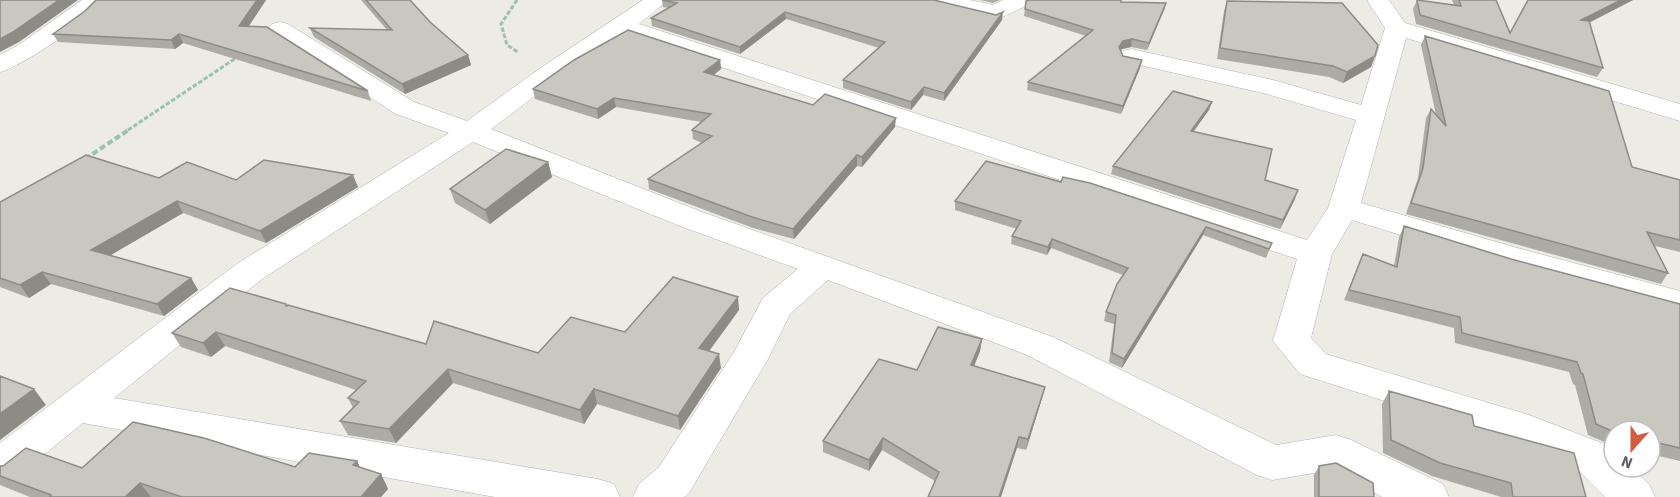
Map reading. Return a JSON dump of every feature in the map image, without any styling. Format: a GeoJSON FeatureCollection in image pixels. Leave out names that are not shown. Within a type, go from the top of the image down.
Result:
{"type":"FeatureCollection","features":[{"type":"Feature","properties":{"kind":"street"},"geometry":{"type":"LineString","coordinates":[[0,65],[29,49],[96,0]]}},
{"type":"Feature","properties":{"kind":"street"},"geometry":{"type":"LineString","coordinates":[[0,466],[250,271],[471,130],[657,0]]}},
{"type":"Feature","properties":{"kind":"street"},"geometry":{"type":"LineString","coordinates":[[942,0],[996,13],[1020,0]]}},
{"type":"Feature","properties":{"kind":"street"},"geometry":{"type":"LineString","coordinates":[[1378,0],[1397,28],[1680,113]]}},
{"type":"Feature","properties":{"kind":"street"},"geometry":{"type":"LineString","coordinates":[[622,26],[1315,254]]}},
{"type":"Feature","properties":{"kind":"street"},"geometry":{"type":"LineString","coordinates":[[280,28],[405,108],[471,130],[690,219],[1040,346],[1272,463],[1336,452],[1410,493]]}},
{"type":"Feature","properties":{"kind":"street"},"geometry":{"type":"LineString","coordinates":[[1397,28],[1344,208],[1315,254],[1292,341],[1313,364],[1515,426],[1592,457],[1633,497]]}},
{"type":"Feature","properties":{"kind":"street"},"geometry":{"type":"LineString","coordinates":[[1131,56],[1273,88],[1371,116]]}},
{"type":"Feature","properties":{"kind":"street"},"geometry":{"type":"LineString","coordinates":[[1344,208],[1517,259],[1680,303]]}},
{"type":"Feature","properties":{"kind":"street"},"geometry":{"type":"LineString","coordinates":[[655,497],[674,480],[749,359],[776,308],[823,266]]}},
{"type":"Feature","properties":{"kind":"street"},"geometry":{"type":"LineString","coordinates":[[76,407],[598,497]]}},
{"type":"Feature","properties":{"kind":"path"},"geometry":{"type":"LineString","coordinates":[[517,0],[501,24],[507,45],[551,72]]}},
{"type":"Feature","properties":{"kind":"path"},"geometry":{"type":"LineString","coordinates":[[77,164],[280,28]]}},
{"type":"Feature","properties":{"kind":"building"},"geometry":{"type":"Polygon","coordinates":[[[0,0],[59,0],[0,39],[0,0]]]}},
{"type":"Feature","properties":{"kind":"building"},"geometry":{"type":"Polygon","coordinates":[[[96,0],[257,0],[239,26],[267,27],[368,91],[179,34],[171,40],[53,34],[85,11],[96,0]]]}},
{"type":"Feature","properties":{"kind":"building"},"geometry":{"type":"Polygon","coordinates":[[[366,0],[410,0],[430,22],[468,55],[402,84],[310,28],[392,30],[366,0]]]}},
{"type":"Feature","properties":{"kind":"building"},"geometry":{"type":"Polygon","coordinates":[[[662,0],[934,0],[996,15],[1003,12],[944,93],[924,87],[911,102],[843,80],[885,42],[785,12],[740,47],[651,18],[677,3],[662,0]]]}},
{"type":"Feature","properties":{"kind":"building"},"geometry":{"type":"Polygon","coordinates":[[[1121,0],[1121,2],[1166,3],[1149,43],[1132,39],[1123,41],[1119,47],[1123,56],[1142,60],[1123,106],[1028,82],[1093,30],[1025,9],[1026,1],[1121,0]]]}},
{"type":"Feature","properties":{"kind":"building"},"geometry":{"type":"Polygon","coordinates":[[[1417,0],[1461,6],[1459,0],[1496,0],[1510,33],[1528,0],[1621,0],[1581,20],[1589,21],[1603,68],[1420,15],[1417,0]]]}},
{"type":"Feature","properties":{"kind":"building"},"geometry":{"type":"Polygon","coordinates":[[[1227,1],[1342,3],[1378,45],[1375,56],[1347,72],[1333,66],[1220,48],[1227,1]]]}},
{"type":"Feature","properties":{"kind":"building"},"geometry":{"type":"Polygon","coordinates":[[[628,30],[720,60],[704,72],[813,105],[825,94],[896,118],[862,157],[857,155],[793,229],[752,217],[648,179],[712,136],[692,130],[711,114],[614,98],[597,109],[533,89],[574,60],[628,30]]]}},
{"type":"Feature","properties":{"kind":"building"},"geometry":{"type":"Polygon","coordinates":[[[1425,36],[1609,91],[1632,167],[1680,180],[1680,240],[1647,232],[1668,273],[1411,203],[1423,168],[1431,109],[1446,126],[1425,36]]]}},
{"type":"Feature","properties":{"kind":"building"},"geometry":{"type":"Polygon","coordinates":[[[1173,91],[1212,102],[1191,131],[1272,149],[1265,180],[1298,190],[1283,220],[1113,166],[1173,91]]]}},
{"type":"Feature","properties":{"kind":"building"},"geometry":{"type":"Polygon","coordinates":[[[506,149],[548,162],[485,210],[450,189],[506,149]]]}},
{"type":"Feature","properties":{"kind":"building"},"geometry":{"type":"Polygon","coordinates":[[[86,155],[159,178],[187,162],[236,180],[264,160],[353,175],[260,231],[177,201],[91,250],[191,278],[157,304],[42,272],[20,285],[0,278],[0,202],[86,155]]]}},
{"type":"Feature","properties":{"kind":"building"},"geometry":{"type":"Polygon","coordinates":[[[986,161],[1061,182],[1063,177],[1090,183],[1272,243],[1269,249],[1206,227],[1124,359],[1112,353],[1116,315],[1106,312],[1117,284],[1128,268],[1052,239],[1048,247],[1012,236],[1021,221],[955,201],[986,161]]]}},
{"type":"Feature","properties":{"kind":"building"},"geometry":{"type":"Polygon","coordinates":[[[1404,226],[1511,259],[1680,304],[1680,448],[1662,444],[1662,419],[1602,419],[1602,427],[1596,424],[1583,374],[1577,362],[1462,333],[1460,317],[1349,290],[1363,254],[1397,267],[1404,226]]]}},
{"type":"Feature","properties":{"kind":"building"},"geometry":{"type":"Polygon","coordinates":[[[673,277],[738,297],[699,348],[719,354],[678,416],[594,389],[580,410],[448,369],[389,429],[340,421],[359,402],[348,398],[366,381],[216,332],[203,343],[172,333],[230,288],[286,304],[286,306],[426,344],[434,321],[538,353],[571,317],[625,332],[673,277]]]}},
{"type":"Feature","properties":{"kind":"building"},"geometry":{"type":"Polygon","coordinates":[[[938,327],[982,339],[971,365],[1045,387],[1028,439],[1019,437],[999,497],[928,497],[939,472],[883,438],[869,460],[823,441],[879,359],[917,370],[938,327]]]}},
{"type":"Feature","properties":{"kind":"building"},"geometry":{"type":"Polygon","coordinates":[[[0,376],[34,389],[0,414],[0,376]]]}},
{"type":"Feature","properties":{"kind":"building"},"geometry":{"type":"Polygon","coordinates":[[[1389,391],[1472,415],[1474,426],[1574,453],[1586,497],[1513,497],[1511,483],[1440,463],[1391,440],[1389,391]]]}},
{"type":"Feature","properties":{"kind":"building"},"geometry":{"type":"Polygon","coordinates":[[[133,422],[204,438],[295,467],[309,453],[357,461],[353,465],[381,474],[361,497],[182,497],[140,483],[125,497],[50,497],[51,495],[0,476],[0,466],[26,448],[82,468],[133,422]]]}},
{"type":"Feature","properties":{"kind":"building"},"geometry":{"type":"Polygon","coordinates":[[[1336,463],[1373,483],[1374,497],[1319,497],[1319,466],[1336,463]]]}}]}
